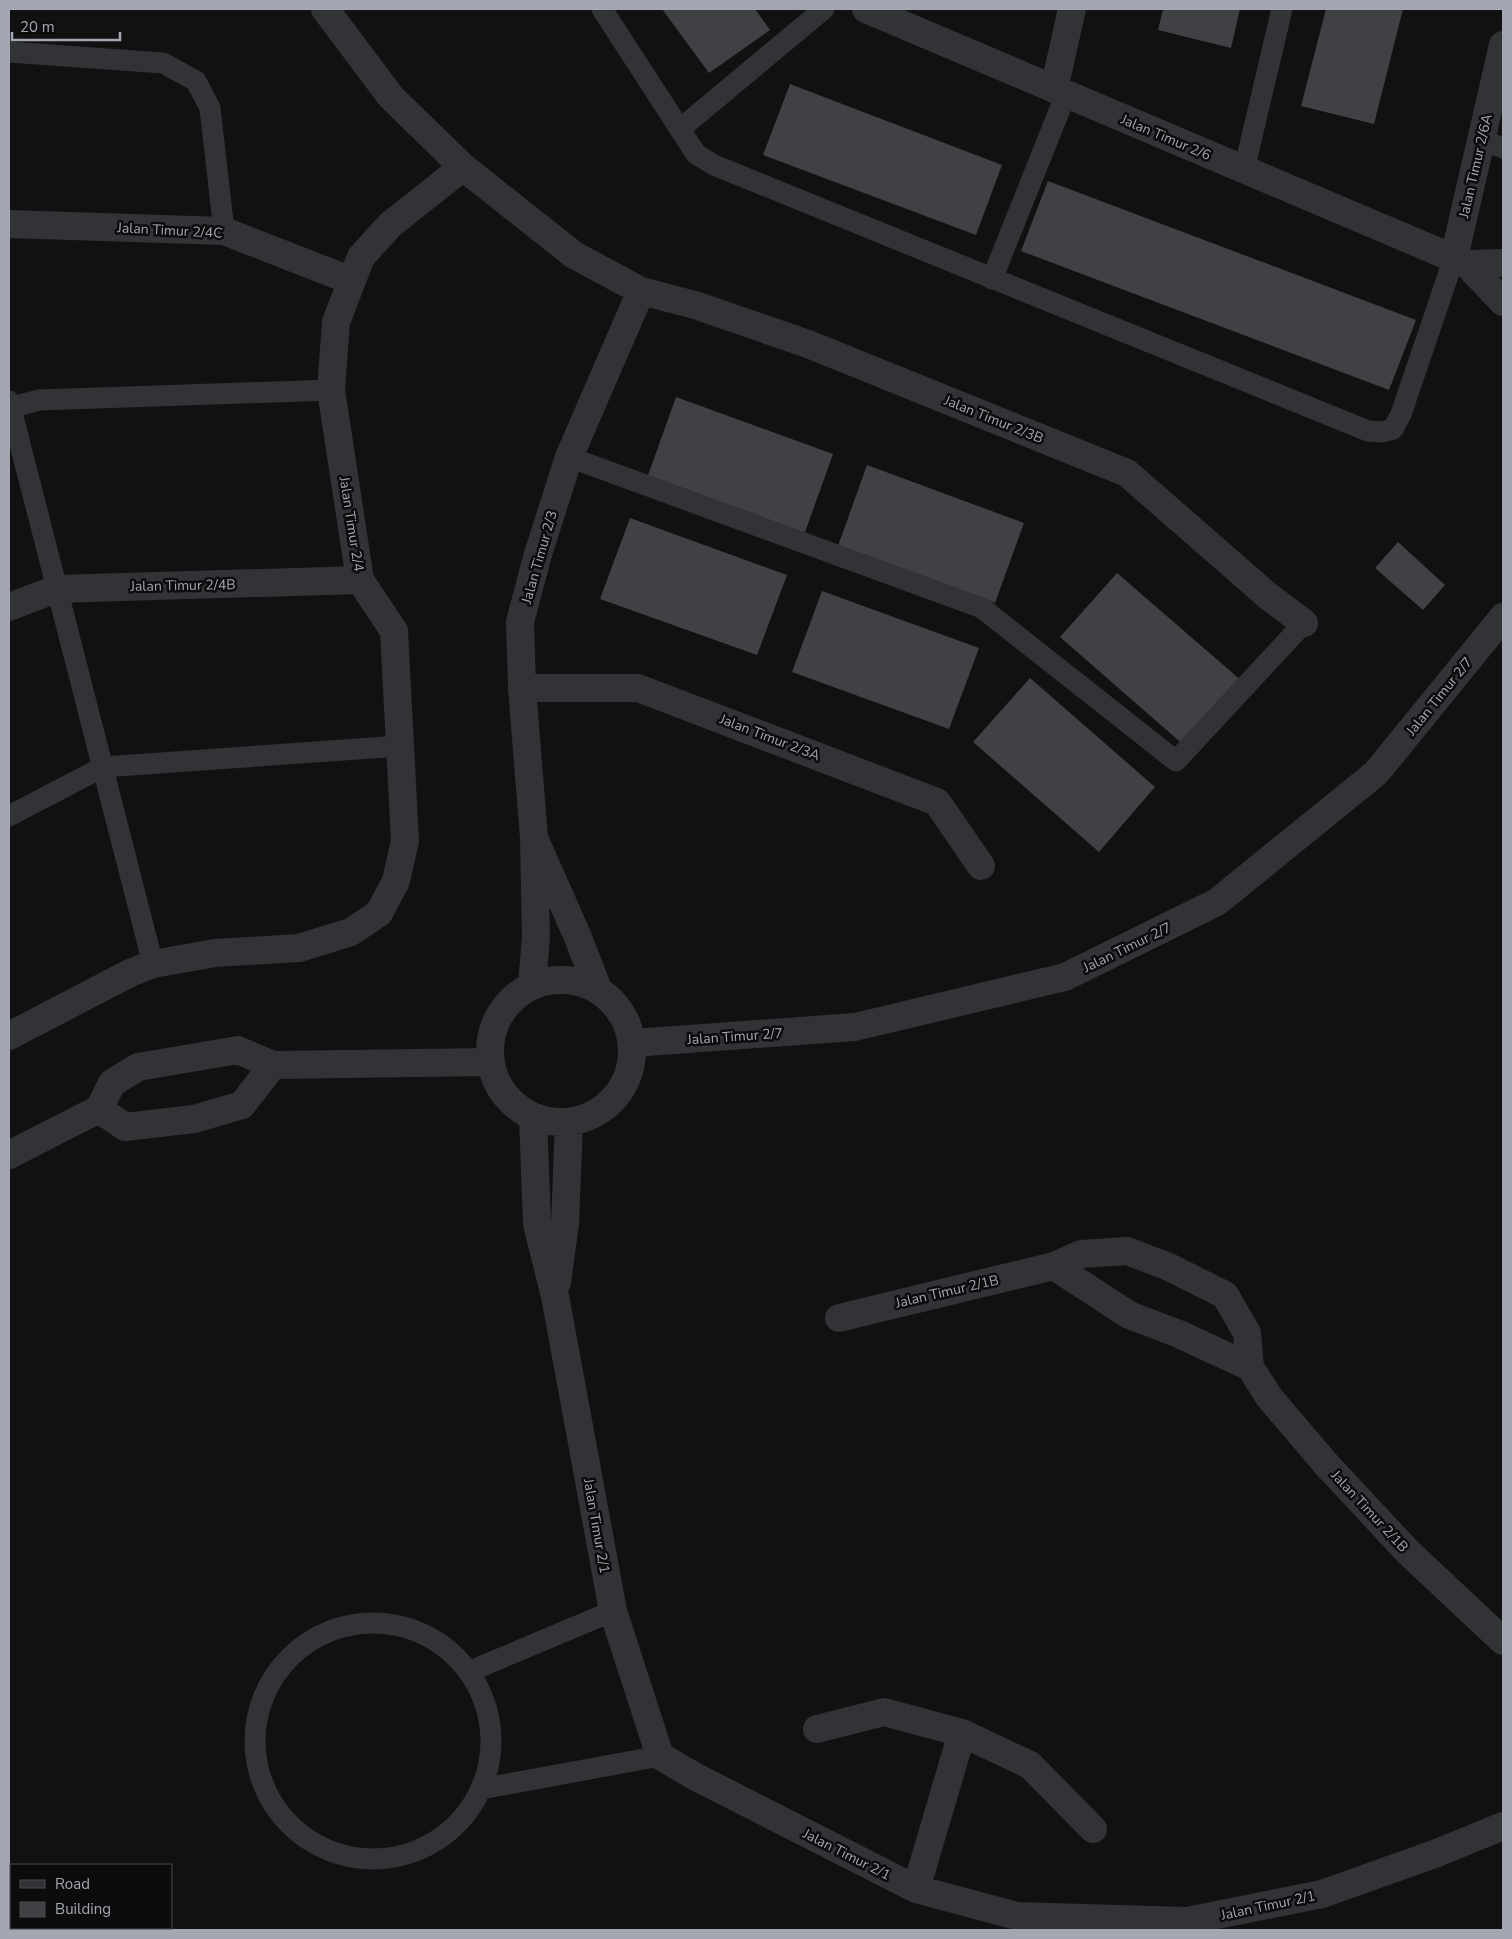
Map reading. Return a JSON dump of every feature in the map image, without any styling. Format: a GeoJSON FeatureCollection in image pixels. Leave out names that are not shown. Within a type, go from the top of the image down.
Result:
{"type":"FeatureCollection","features":[{"type":"Feature","properties":{"kind":"street","name":"Jalan Timur 2/3B"},"geometry":{"type":"LineString","coordinates":[[325,9],[391,97],[463,167],[574,255],[641,291],[696,305],[808,344],[1127,473],[1268,596],[1304,623]]}},
{"type":"Feature","properties":{"kind":"street","name":"Jalan Timur 2/6"},"geometry":{"type":"LineString","coordinates":[[866,9],[900,16],[1060,92],[1460,261]]}},
{"type":"Feature","properties":{"kind":"street"},"geometry":{"type":"LineString","coordinates":[[1060,92],[1072,9]]}},
{"type":"Feature","properties":{"kind":"street","name":"Jalan Timur 2/6A"},"geometry":{"type":"LineString","coordinates":[[1460,261],[1492,144],[1503,45]]}},
{"type":"Feature","properties":{"kind":"street","name":"Jalan Timur 2/4"},"geometry":{"type":"LineString","coordinates":[[9,1036],[130,973],[153,964],[215,953],[299,948],[351,932],[379,912],[396,881],[405,841],[394,630],[360,580],[331,390],[336,322],[361,257],[390,225],[463,167]]}},
{"type":"Feature","properties":{"kind":"street","name":"Jalan Timur 2/4C"},"geometry":{"type":"LineString","coordinates":[[9,224],[224,231],[352,281]]}},
{"type":"Feature","properties":{"kind":"street"},"geometry":{"type":"LineString","coordinates":[[1460,261],[1503,263]]}},
{"type":"Feature","properties":{"kind":"street"},"geometry":{"type":"LineString","coordinates":[[1460,261],[1503,302]]}},
{"type":"Feature","properties":{"kind":"street","name":"Jalan Timur 2/3"},"geometry":{"type":"LineString","coordinates":[[532,985],[536,937],[534,838],[522,688],[520,622],[538,554],[569,457],[641,291]]}},
{"type":"Feature","properties":{"kind":"street","name":"Jalan Timur 2/4B"},"geometry":{"type":"LineString","coordinates":[[9,607],[56,589],[360,580]]}},
{"type":"Feature","properties":{"kind":"street","name":"Jalan Timur 2/7"},"geometry":{"type":"LineString","coordinates":[[633,1043],[855,1027],[1065,977],[1217,902],[1376,773],[1503,617]]}},
{"type":"Feature","properties":{"kind":"street","name":"Jalan Timur 2/3A"},"geometry":{"type":"LineString","coordinates":[[522,688],[638,688],[937,802],[981,866]]}},
{"type":"Feature","properties":{"kind":"street"},"geometry":{"type":"LineString","coordinates":[[534,838],[577,935],[598,989]]}},
{"type":"Feature","properties":{"kind":"street"},"geometry":{"type":"LineString","coordinates":[[554,980],[577,980],[598,989],[615,1003],[627,1022],[633,1043],[632,1066],[624,1087],[610,1104],[591,1117],[569,1122],[551,1122],[533,1117],[513,1104],[508,1098],[498,1085],[490,1062],[490,1039],[498,1016],[512,998],[532,985],[554,980]]}},
{"type":"Feature","properties":{"kind":"street"},"geometry":{"type":"LineString","coordinates":[[9,1155],[99,1109],[112,1083],[138,1067],[238,1050],[273,1065],[490,1062]]}},
{"type":"Feature","properties":{"kind":"street"},"geometry":{"type":"LineString","coordinates":[[99,1109],[125,1127],[194,1119],[242,1105],[273,1065]]}},
{"type":"Feature","properties":{"kind":"street","name":"Jalan Timur 2/1"},"geometry":{"type":"LineString","coordinates":[[533,1117],[537,1224],[555,1296],[613,1611],[660,1756],[696,1777],[916,1888],[1017,1916],[1187,1921],[1322,1894],[1437,1853],[1503,1826]]}},
{"type":"Feature","properties":{"kind":"street","name":"Jalan Timur 2/1"},"geometry":{"type":"LineString","coordinates":[[555,1296],[564,1224],[569,1122]]}},
{"type":"Feature","properties":{"kind":"street","name":"Jalan Timur 2/1B"},"geometry":{"type":"LineString","coordinates":[[839,1318],[1054,1266],[1081,1254],[1127,1251],[1167,1266],[1225,1295],[1247,1333],[1250,1367],[1269,1397],[1326,1464],[1407,1551],[1503,1641]]}},
{"type":"Feature","properties":{"kind":"street"},"geometry":{"type":"LineString","coordinates":[[1054,1266],[1129,1315],[1179,1334],[1250,1367]]}},
{"type":"Feature","properties":{"kind":"street"},"geometry":{"type":"LineString","coordinates":[[817,1729],[884,1712],[962,1733],[1030,1765],[1093,1829]]}},
{"type":"Feature","properties":{"kind":"street"},"geometry":{"type":"LineString","coordinates":[[916,1888],[962,1733]]}},
{"type":"Feature","properties":{"kind":"lane"},"geometry":{"type":"LineString","coordinates":[[602,9],[696,154],[714,165],[1368,430],[1382,432],[1393,428],[1401,414],[1460,261]]}},
{"type":"Feature","properties":{"kind":"lane"},"geometry":{"type":"LineString","coordinates":[[680,129],[824,9]]}},
{"type":"Feature","properties":{"kind":"lane"},"geometry":{"type":"LineString","coordinates":[[1244,170],[1282,9]]}},
{"type":"Feature","properties":{"kind":"lane"},"geometry":{"type":"LineString","coordinates":[[9,52],[163,62],[196,82],[210,108],[224,231]]}},
{"type":"Feature","properties":{"kind":"lane"},"geometry":{"type":"LineString","coordinates":[[992,279],[1060,92]]}},
{"type":"Feature","properties":{"kind":"lane"},"geometry":{"type":"LineString","coordinates":[[153,964],[9,405],[39,400],[331,390]]}},
{"type":"Feature","properties":{"kind":"lane"},"geometry":{"type":"LineString","coordinates":[[569,457],[982,608],[1176,761],[1304,623]]}},
{"type":"Feature","properties":{"kind":"lane"},"geometry":{"type":"LineString","coordinates":[[9,816],[103,767],[400,746]]}},
{"type":"Feature","properties":{"kind":"lane"},"geometry":{"type":"LineString","coordinates":[[468,1672],[613,1611]]}},
{"type":"Feature","properties":{"kind":"lane"},"geometry":{"type":"LineString","coordinates":[[360,1624],[385,1624],[409,1629],[432,1639],[452,1654],[468,1672],[481,1693],[489,1716],[491,1741],[489,1766],[482,1789],[469,1810],[453,1828],[433,1843],[410,1853],[386,1858],[361,1858],[337,1853],[314,1843],[294,1829],[277,1810],[265,1789],[257,1766],[255,1749],[257,1717],[265,1693],[277,1672],[300,1649],[313,1639],[336,1629],[360,1624]]}},
{"type":"Feature","properties":{"kind":"lane"},"geometry":{"type":"LineString","coordinates":[[482,1789],[660,1756]]}},
{"type":"Feature","properties":{"kind":"building"},"geometry":{"type":"Polygon","coordinates":[[[662,9],[755,9],[770,30],[709,73],[662,9]]]}},
{"type":"Feature","properties":{"kind":"building"},"geometry":{"type":"Polygon","coordinates":[[[1163,9],[1240,9],[1231,48],[1158,30],[1163,9]]]}},
{"type":"Feature","properties":{"kind":"building"},"geometry":{"type":"Polygon","coordinates":[[[1326,9],[1403,9],[1374,124],[1301,106],[1326,9]]]}},
{"type":"Feature","properties":{"kind":"building"},"geometry":{"type":"Polygon","coordinates":[[[790,84],[1002,165],[976,235],[763,155],[790,84]]]}},
{"type":"Feature","properties":{"kind":"building"},"geometry":{"type":"Polygon","coordinates":[[[1048,181],[1416,320],[1389,390],[1021,251],[1048,181]]]}},
{"type":"Feature","properties":{"kind":"building"},"geometry":{"type":"Polygon","coordinates":[[[676,397],[833,454],[804,535],[647,478],[676,397]]]}},
{"type":"Feature","properties":{"kind":"building"},"geometry":{"type":"Polygon","coordinates":[[[867,465],[1024,523],[995,603],[838,546],[867,465]]]}},
{"type":"Feature","properties":{"kind":"building"},"geometry":{"type":"Polygon","coordinates":[[[630,518],[787,575],[757,655],[600,599],[630,518]]]}},
{"type":"Feature","properties":{"kind":"building"},"geometry":{"type":"Polygon","coordinates":[[[1398,542],[1445,585],[1423,610],[1375,568],[1398,542]]]}},
{"type":"Feature","properties":{"kind":"building"},"geometry":{"type":"Polygon","coordinates":[[[1117,573],[1243,682],[1186,747],[1060,637],[1117,573]]]}},
{"type":"Feature","properties":{"kind":"building"},"geometry":{"type":"Polygon","coordinates":[[[822,591],[979,648],[949,729],[792,672],[822,591]]]}},
{"type":"Feature","properties":{"kind":"building"},"geometry":{"type":"Polygon","coordinates":[[[1030,678],[1155,787],[1099,852],[973,742],[1030,678]]]}}]}
